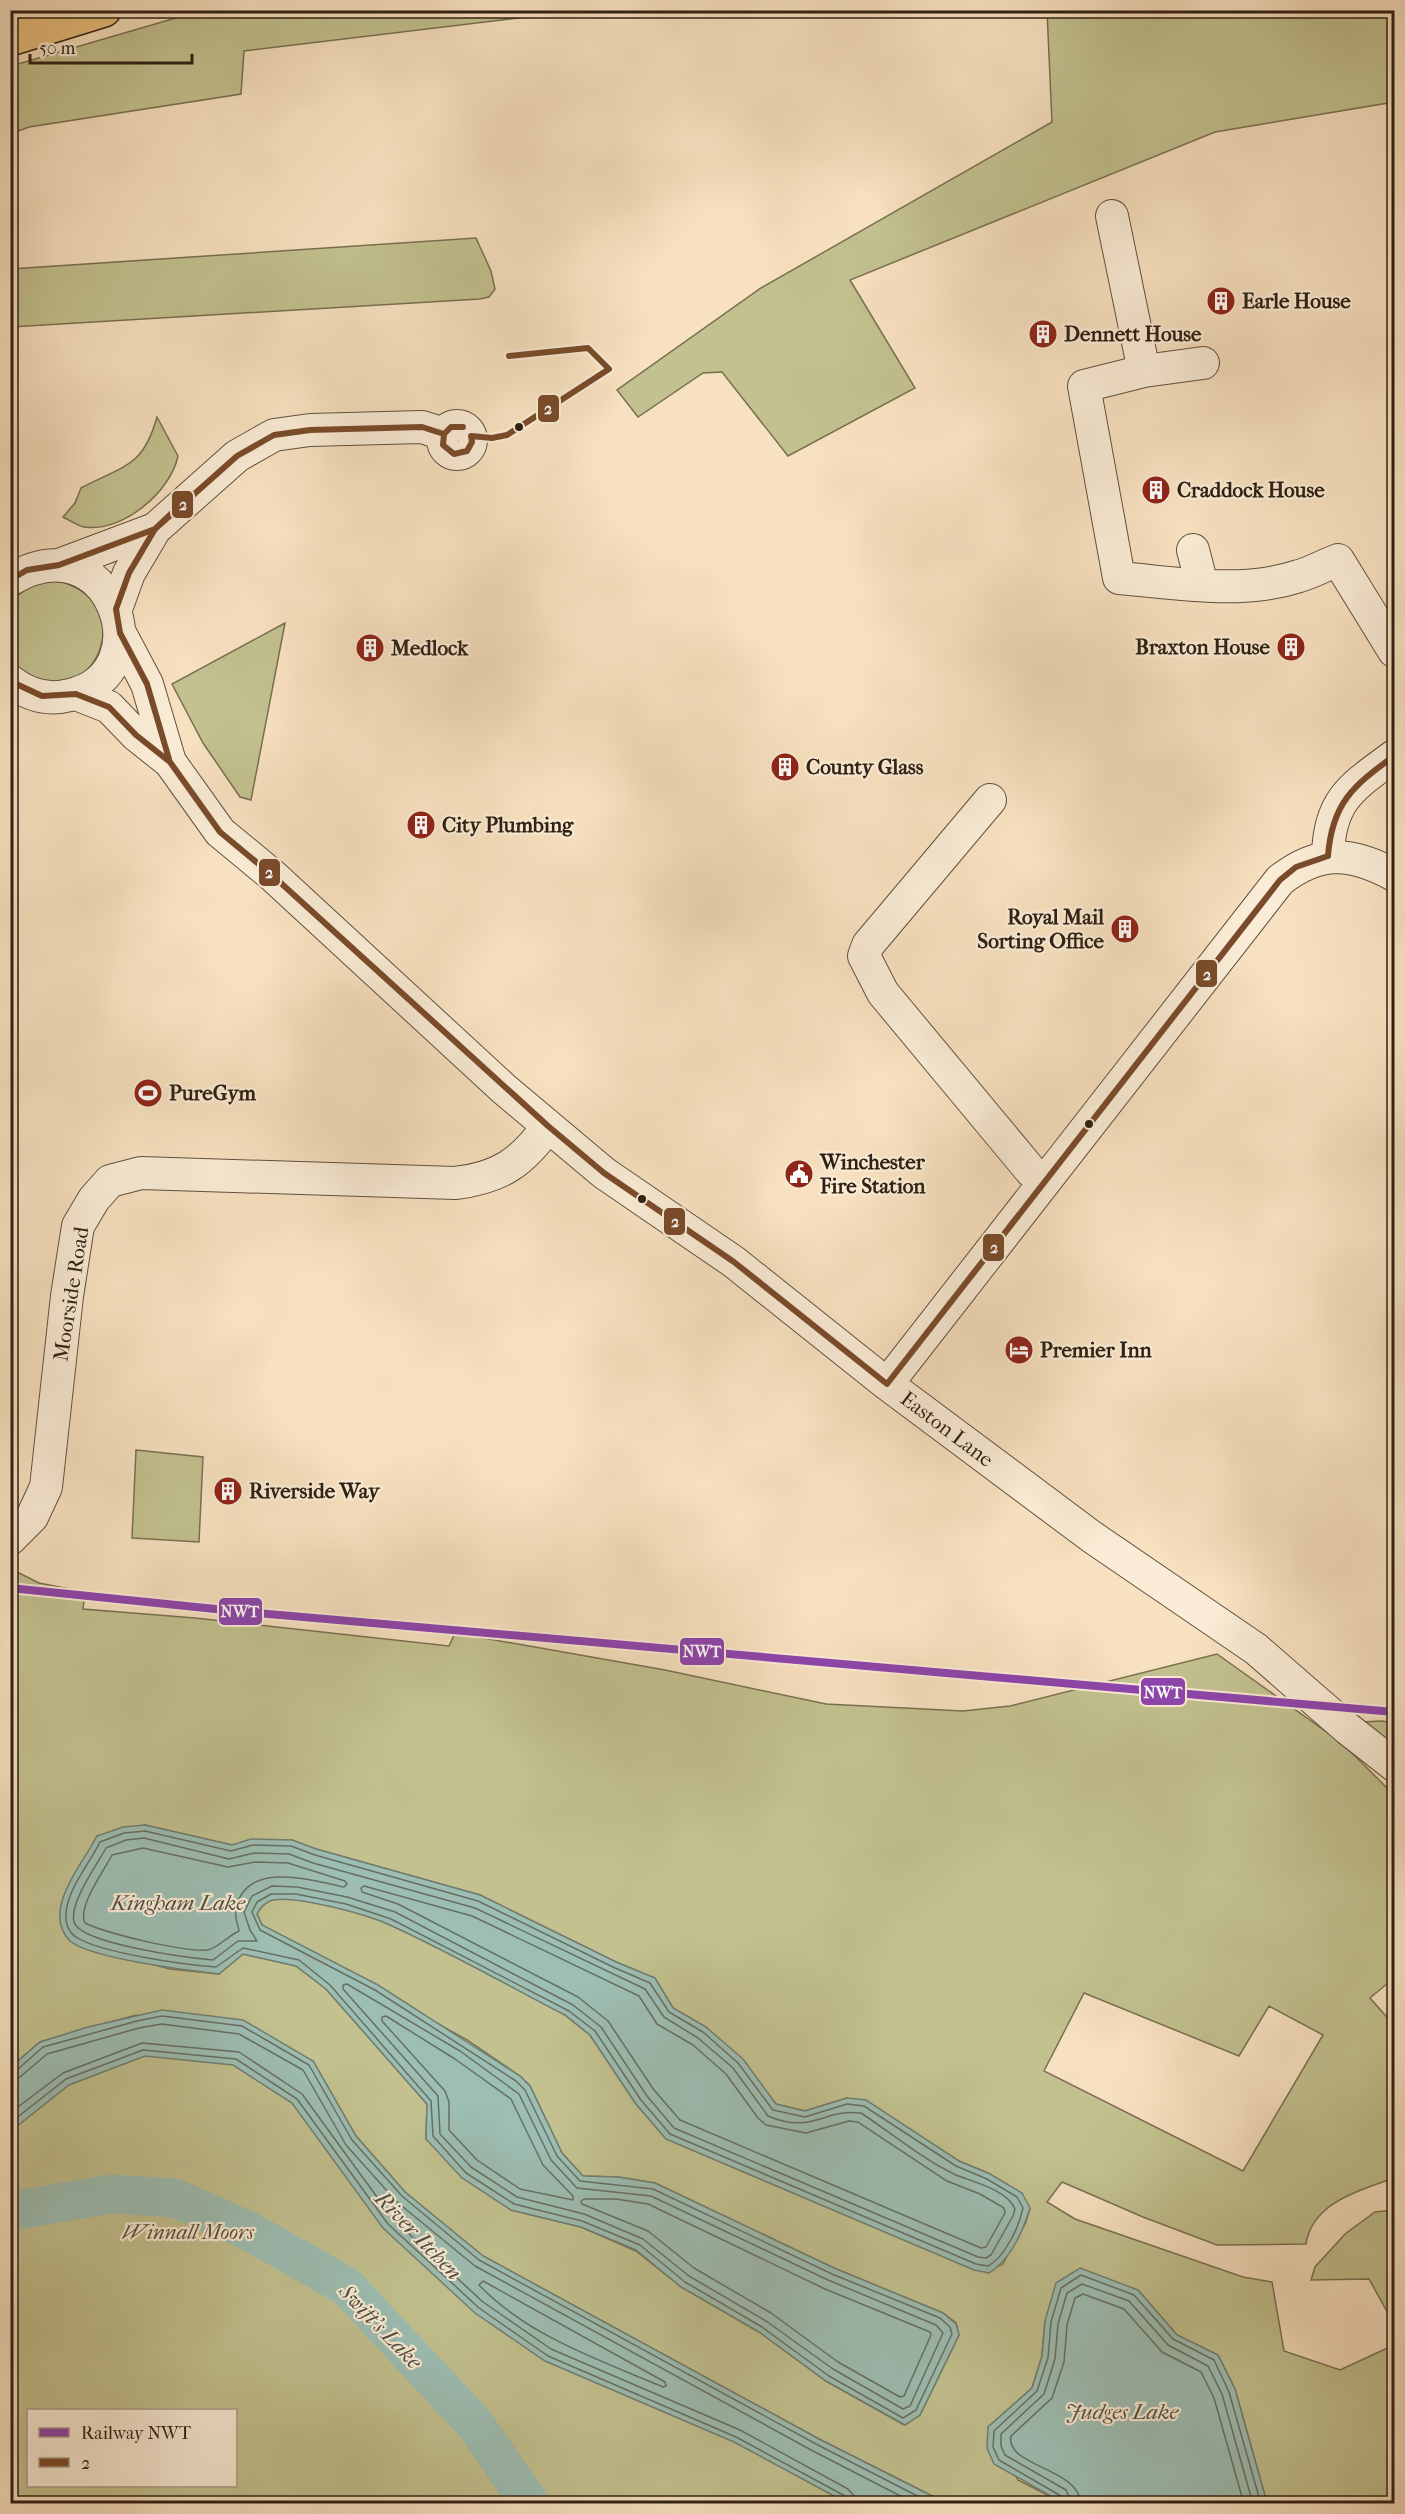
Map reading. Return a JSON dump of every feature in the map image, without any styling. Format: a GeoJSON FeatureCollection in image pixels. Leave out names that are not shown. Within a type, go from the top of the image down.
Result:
{"type":"FeatureCollection","features":[{"type":"Feature","properties":{"kind":"highway"},"geometry":{"type":"LineString","coordinates":[[10,39],[104,10]]}},
{"type":"Feature","properties":{"kind":"street"},"geometry":{"type":"LineString","coordinates":[[1112,216],[1143,371]]}},
{"type":"Feature","properties":{"kind":"street"},"geometry":{"type":"LineString","coordinates":[[1203,363],[1143,371],[1084,386],[1119,578],[1227,587],[1268,583],[1299,576],[1338,560],[1395,651]]}},
{"type":"Feature","properties":{"kind":"street"},"geometry":{"type":"LineString","coordinates":[[10,681],[23,691],[45,698],[76,694],[99,680],[108,670],[114,658],[118,621],[129,573],[155,529],[237,456],[273,435],[310,430],[422,427],[444,434]]}},
{"type":"Feature","properties":{"kind":"street"},"geometry":{"type":"LineString","coordinates":[[16,573],[59,565],[155,529]]}},
{"type":"Feature","properties":{"kind":"street"},"geometry":{"type":"LineString","coordinates":[[1193,550],[1202,585]]}},
{"type":"Feature","properties":{"kind":"street","name":"Easton Lane"},"geometry":{"type":"LineString","coordinates":[[59,565],[88,574],[105,589],[147,684],[170,762]]}},
{"type":"Feature","properties":{"kind":"street","name":"Easton Lane"},"geometry":{"type":"LineString","coordinates":[[76,694],[110,707],[136,735],[170,762],[220,832],[272,875],[412,1005],[604,1173],[734,1262],[887,1384],[1092,1537],[1256,1649],[1348,1729],[1395,1765]]}},
{"type":"Feature","properties":{"kind":"street"},"geometry":{"type":"LineString","coordinates":[[1328,856],[1330,823],[1346,795],[1395,756]]}},
{"type":"Feature","properties":{"kind":"street"},"geometry":{"type":"LineString","coordinates":[[990,800],[868,945],[864,956],[883,993],[937,1061],[1031,1172],[1043,1181]]}},
{"type":"Feature","properties":{"kind":"street"},"geometry":{"type":"LineString","coordinates":[[887,1384],[1043,1181],[1281,879],[1296,867],[1328,856],[1355,859],[1395,875]]}},
{"type":"Feature","properties":{"kind":"street","name":"Moorside Road"},"geometry":{"type":"LineString","coordinates":[[10,1539],[32,1517],[46,1487],[78,1227],[94,1199],[110,1181],[141,1173],[455,1183],[478,1180],[501,1172],[524,1157],[548,1126]]}},
{"type":"Feature","properties":{"kind":"green space"},"geometry":{"type":"Polygon","coordinates":[[[203,10],[576,11],[244,51],[241,94],[29,127],[11,134],[11,66],[203,10]]]}},
{"type":"Feature","properties":{"kind":"green space"},"geometry":{"type":"Polygon","coordinates":[[[1047,11],[1394,11],[1394,102],[1215,132],[850,280],[915,388],[788,456],[722,372],[703,373],[638,417],[617,390],[761,288],[1052,122],[1047,11]]]}},
{"type":"Feature","properties":{"kind":"green space"},"geometry":{"type":"Polygon","coordinates":[[[476,238],[491,271],[495,289],[489,297],[480,299],[11,327],[11,269],[476,238]]]}},
{"type":"Feature","properties":{"kind":"green space"},"geometry":{"type":"Polygon","coordinates":[[[157,417],[178,456],[166,483],[155,495],[129,516],[99,527],[84,527],[63,517],[75,503],[81,488],[121,469],[138,455],[152,433],[157,417]]]}},
{"type":"Feature","properties":{"kind":"green space"},"geometry":{"type":"Polygon","coordinates":[[[54,580],[81,591],[97,608],[103,628],[100,648],[91,666],[75,678],[55,683],[32,677],[17,668],[11,661],[10,603],[30,587],[54,580]]]}},
{"type":"Feature","properties":{"kind":"green space"},"geometry":{"type":"Polygon","coordinates":[[[285,623],[251,800],[240,797],[203,743],[172,684],[285,623]]]}},
{"type":"Feature","properties":{"kind":"green space"},"geometry":{"type":"Polygon","coordinates":[[[136,1450],[203,1457],[199,1542],[132,1538],[136,1450]]]}},
{"type":"Feature","properties":{"kind":"green space"},"geometry":{"type":"Polygon","coordinates":[[[11,1569],[39,1583],[85,1592],[83,1609],[195,1618],[449,1646],[455,1633],[665,1670],[826,1704],[963,1711],[1010,1706],[1217,1654],[1342,1743],[1394,1795],[1394,1978],[1370,1998],[1394,2025],[1394,2178],[1353,2193],[1328,2208],[1310,2230],[1306,2244],[1217,2245],[1143,2217],[1062,2182],[1047,2202],[1075,2219],[1243,2277],[1272,2282],[1284,2351],[1340,2370],[1394,2345],[1394,2503],[1267,2503],[1235,2389],[1218,2355],[1177,2335],[1138,2290],[1045,2321],[1042,2356],[1032,2388],[988,2427],[1018,2480],[1063,2503],[946,2503],[819,2439],[483,2256],[405,2192],[356,2136],[313,2061],[136,2015],[40,2042],[11,2067],[11,1569]],[[145,1825],[97,1836],[87,1855],[140,1961],[170,1969],[219,1974],[243,1954],[296,1966],[326,1989],[427,2104],[426,2139],[511,2210],[581,2227],[636,2251],[681,2287],[759,2332],[826,2381],[904,2425],[920,2415],[959,2335],[956,2323],[943,2313],[834,2268],[655,2183],[618,2177],[583,2176],[562,2153],[530,2086],[520,2076],[467,2040],[262,1925],[257,1914],[269,1901],[279,1899],[311,1902],[380,1921],[412,1935],[565,2015],[590,2035],[636,2104],[666,2139],[974,2269],[1002,2265],[1026,2222],[1030,2208],[990,2174],[959,2161],[847,2098],[805,2111],[776,2104],[706,2027],[673,2008],[655,1978],[616,1962],[480,1895],[316,1849],[292,1840],[232,1845],[145,1825]],[[1084,1993],[1044,2071],[1243,2171],[1323,2035],[1269,2006],[1239,2056],[1084,1993]]]}},
{"type":"Feature","properties":{"kind":"green space"},"geometry":{"type":"Polygon","coordinates":[[[1363,1722],[1394,1723],[1394,1747],[1363,1722]]]}},
{"type":"Feature","properties":{"kind":"green space","name":"Winnall Moors"},"geometry":{"type":"Polygon","coordinates":[[[114,2038],[296,2074],[465,2283],[887,2503],[11,2503],[10,2086],[114,2038]]]}},
{"type":"Feature","properties":{"kind":"green space"},"geometry":{"type":"Polygon","coordinates":[[[1394,2210],[1394,2324],[1369,2279],[1311,2280],[1315,2267],[1345,2234],[1375,2212],[1394,2210]]]}},
{"type":"Feature","properties":{"kind":"water","name":"Kingham Lake"},"geometry":{"type":"Polygon","coordinates":[[[145,1825],[232,1845],[251,1839],[292,1840],[316,1849],[480,1895],[616,1962],[655,1978],[673,2008],[706,2027],[743,2059],[776,2104],[805,2111],[847,2098],[866,2100],[959,2161],[990,2174],[1022,2193],[1030,2208],[1015,2244],[1003,2261],[989,2273],[974,2270],[666,2139],[636,2104],[590,2035],[565,2015],[434,1946],[380,1921],[311,1902],[280,1899],[270,1901],[262,1906],[257,1914],[262,1925],[378,1985],[520,2076],[530,2086],[562,2153],[583,2176],[618,2177],[655,2183],[834,2268],[943,2313],[956,2324],[959,2335],[920,2415],[905,2425],[826,2381],[759,2332],[681,2287],[636,2250],[581,2227],[511,2210],[462,2178],[426,2139],[427,2104],[326,1989],[296,1966],[243,1954],[219,1974],[118,1958],[97,1953],[70,1941],[61,1923],[62,1901],[70,1882],[97,1836],[123,1827],[145,1825]]]}},
{"type":"Feature","properties":{"kind":"water","name":"River Itchen"},"geometry":{"type":"Polygon","coordinates":[[[162,2010],[243,2020],[313,2061],[356,2136],[405,2192],[483,2256],[819,2439],[946,2503],[847,2503],[734,2442],[545,2361],[475,2313],[383,2228],[292,2103],[233,2065],[145,2056],[69,2085],[11,2131],[11,2067],[40,2042],[88,2027],[162,2010]]]}},
{"type":"Feature","properties":{"kind":"water","name":"Judges Lake"},"geometry":{"type":"Polygon","coordinates":[[[1080,2268],[1138,2290],[1177,2335],[1218,2355],[1235,2389],[1267,2503],[1063,2503],[994,2464],[987,2448],[988,2427],[1032,2388],[1042,2356],[1045,2321],[1056,2283],[1080,2268]]]}},
{"type":"Feature","properties":{"kind":"waterway","name":"Swift's Lake"},"geometry":{"type":"LineString","coordinates":[[10,2214],[22,2209],[112,2194],[175,2198],[249,2231],[346,2286],[475,2424],[530,2504]]}},
{"type":"Feature","properties":{"kind":"rail line","name":"NWT"},"geometry":{"type":"LineString","coordinates":[[10,1588],[235,1611],[1394,1712]]}},
{"type":"Feature","properties":{"kind":"transit line","name":"2"},"geometry":{"type":"LineString","coordinates":[[509,356],[588,348],[609,369]]}},
{"type":"Feature","properties":{"kind":"transit line","name":"2"},"geometry":{"type":"LineString","coordinates":[[463,427],[451,427],[444,434],[443,445],[454,454],[467,451],[472,442],[471,436],[492,438],[507,435],[609,369]]}},
{"type":"Feature","properties":{"kind":"transit line","name":"2"},"geometry":{"type":"LineString","coordinates":[[169,759],[147,684],[120,633],[116,609],[129,573],[155,529],[237,456],[274,435],[310,430],[422,427],[444,434]]}},
{"type":"Feature","properties":{"kind":"transit line","name":"2"},"geometry":{"type":"LineString","coordinates":[[10,580],[27,570],[59,565],[155,529],[172,513]]}},
{"type":"Feature","properties":{"kind":"transit line","name":"2"},"geometry":{"type":"LineString","coordinates":[[10,681],[42,696],[76,694]]}},
{"type":"Feature","properties":{"kind":"transit line","name":"2"},"geometry":{"type":"LineString","coordinates":[[76,694],[109,707],[136,735],[170,762],[220,832],[272,875],[548,1126],[604,1173],[734,1262],[887,1384]]}},
{"type":"Feature","properties":{"kind":"transit line","name":"2"},"geometry":{"type":"LineString","coordinates":[[1328,856],[1334,822],[1347,797],[1367,777],[1394,756]]}},
{"type":"Feature","properties":{"kind":"transit line","name":"2"},"geometry":{"type":"LineString","coordinates":[[887,1384],[1280,880],[1296,867],[1328,856]]}},
{"type":"Feature","properties":{"kind":"place","name":"Earle House"},"geometry":{"type":"Point","coordinates":[1221,301]}},
{"type":"Feature","properties":{"kind":"place","name":"Dennett House"},"geometry":{"type":"Point","coordinates":[1043,334]}},
{"type":"Feature","properties":{"kind":"place","name":"Craddock House"},"geometry":{"type":"Point","coordinates":[1156,490]}},
{"type":"Feature","properties":{"kind":"place","name":"Braxton House"},"geometry":{"type":"Point","coordinates":[1291,647]}},
{"type":"Feature","properties":{"kind":"place","name":"Medlock"},"geometry":{"type":"Point","coordinates":[370,648]}},
{"type":"Feature","properties":{"kind":"place","name":"County Glass"},"geometry":{"type":"Point","coordinates":[785,767]}},
{"type":"Feature","properties":{"kind":"place","name":"City Plumbing"},"geometry":{"type":"Point","coordinates":[421,825]}},
{"type":"Feature","properties":{"kind":"place","name":"Royal Mail Sorting Office"},"geometry":{"type":"Point","coordinates":[1125,929]}},
{"type":"Feature","properties":{"kind":"place","name":"PureGym"},"geometry":{"type":"Point","coordinates":[148,1093]}},
{"type":"Feature","properties":{"kind":"place","name":"Winchester Fire Station"},"geometry":{"type":"Point","coordinates":[799,1174]}},
{"type":"Feature","properties":{"kind":"place","name":"Premier Inn"},"geometry":{"type":"Point","coordinates":[1019,1350]}},
{"type":"Feature","properties":{"kind":"place","name":"Riverside Way"},"geometry":{"type":"Point","coordinates":[228,1491]}}]}
